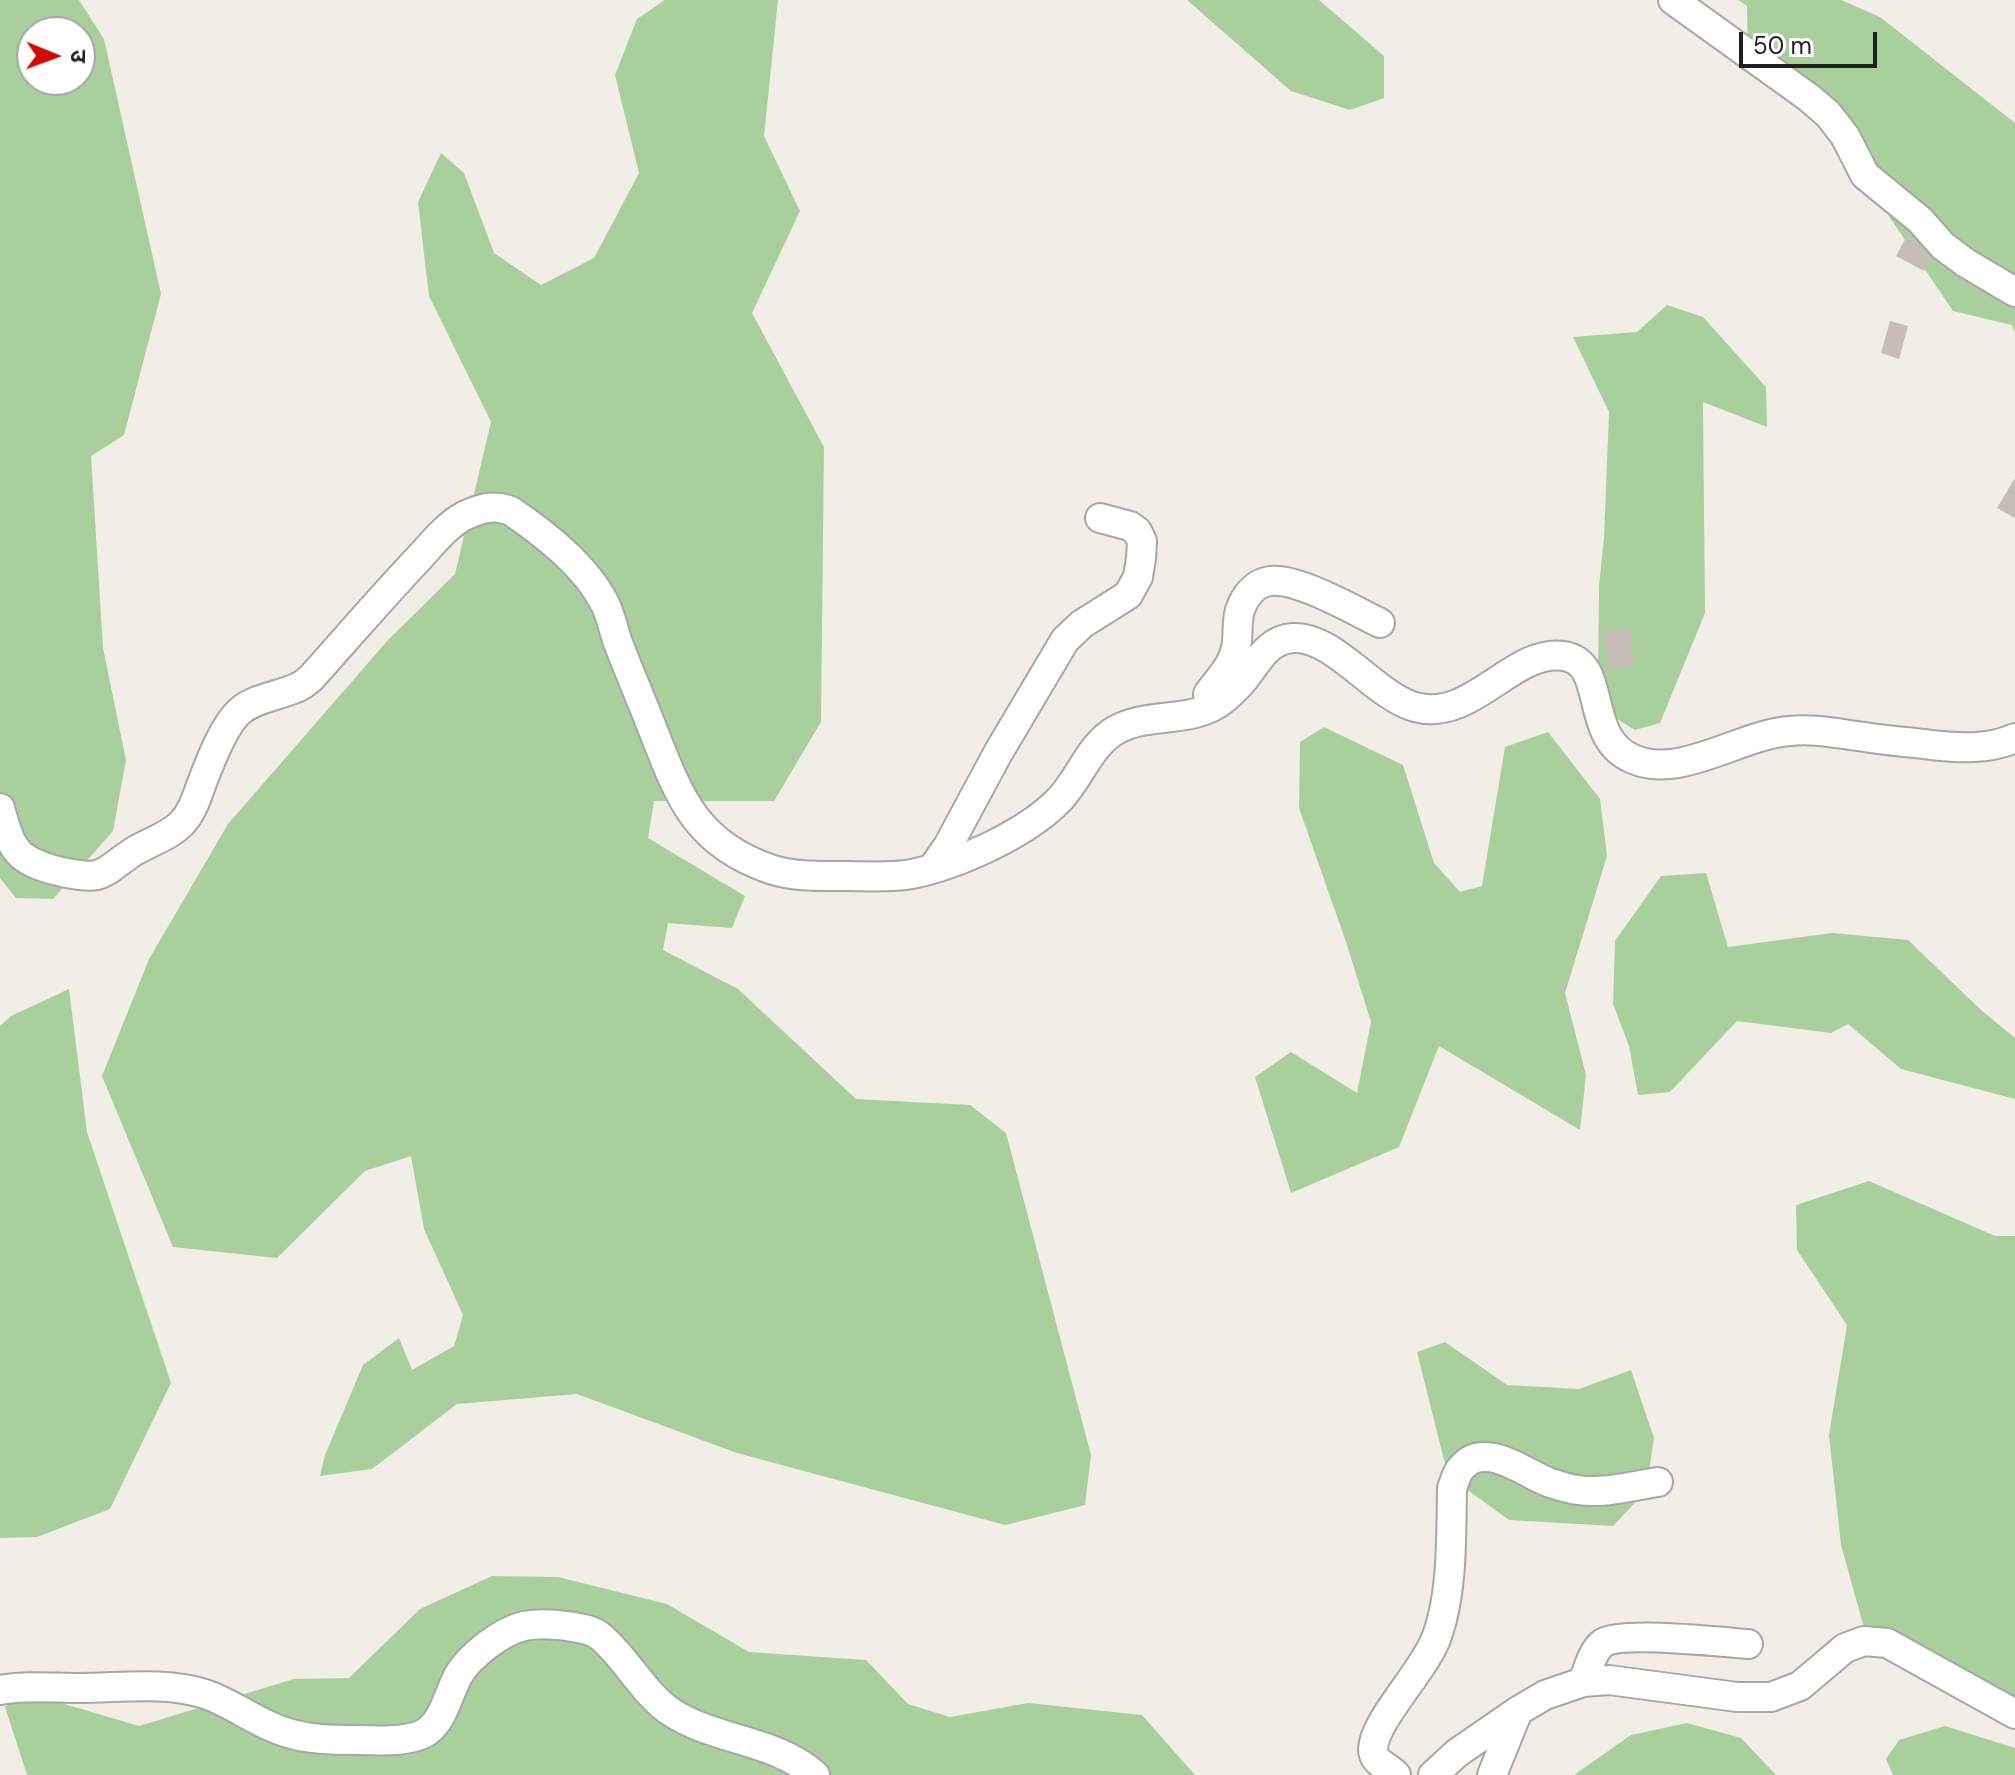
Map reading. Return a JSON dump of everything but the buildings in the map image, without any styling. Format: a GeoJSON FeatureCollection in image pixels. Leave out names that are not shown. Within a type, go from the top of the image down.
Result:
{"type":"FeatureCollection","features":[{"type":"Feature","properties":{"kind":"street"},"geometry":{"type":"LineString","coordinates":[[1673,0],[1828,114],[1845,136],[1865,175],[1920,220],[1943,246],[2015,292]]}},
{"type":"Feature","properties":{"kind":"street"},"geometry":{"type":"LineString","coordinates":[[0,808],[15,850],[31,863],[85,877],[103,874],[141,847],[168,834],[182,823],[195,804],[205,773],[230,723],[240,711],[298,688],[311,678],[443,533],[462,517],[490,506],[511,511],[568,556],[603,600],[687,808],[710,835],[738,856],[794,875],[909,874],[977,852],[1021,829],[1052,807],[1070,789],[1096,748],[1110,733],[1128,724],[1194,714],[1220,703],[1243,682],[1262,654],[1283,639],[1301,637],[1319,643],[1394,697],[1413,706],[1436,710],[1459,703],[1529,662],[1549,655],[1578,660],[1588,672],[1604,732],[1615,749],[1654,766],[1677,764],[1758,736],[1788,731],[1823,731],[1957,748],[1992,746],[2015,738]]}},
{"type":"Feature","properties":{"kind":"street"},"geometry":{"type":"LineString","coordinates":[[932,869],[1065,640],[1082,624],[1128,595],[1138,577],[1142,541],[1137,531],[1100,518]]}},
{"type":"Feature","properties":{"kind":"street"},"geometry":{"type":"LineString","coordinates":[[1194,714],[1233,660],[1239,613],[1255,587],[1269,581],[1286,581],[1380,623]]}},
{"type":"Feature","properties":{"kind":"street"},"geometry":{"type":"LineString","coordinates":[[1396,1775],[1374,1756],[1373,1746],[1387,1714],[1419,1671],[1437,1637],[1447,1593],[1452,1488],[1458,1472],[1469,1461],[1484,1457],[1503,1459],[1548,1482],[1578,1490],[1605,1490],[1658,1482]]}},
{"type":"Feature","properties":{"kind":"street"},"geometry":{"type":"LineString","coordinates":[[0,1690],[16,1687],[151,1686],[181,1689],[206,1695],[280,1731],[301,1737],[395,1740],[424,1734],[432,1728],[460,1672],[474,1655],[523,1626],[545,1624],[584,1629],[599,1635],[671,1712],[710,1729],[782,1753],[815,1775]]}},
{"type":"Feature","properties":{"kind":"street"},"geometry":{"type":"LineString","coordinates":[[1583,1682],[1594,1655],[1602,1644],[1614,1639],[1635,1637],[1748,1644]]}},
{"type":"Feature","properties":{"kind":"street"},"geometry":{"type":"LineString","coordinates":[[1433,1775],[1457,1753],[1518,1711],[1545,1695],[1583,1682],[1609,1680],[1737,1697],[1771,1697],[1800,1686],[1845,1648],[1864,1641],[1887,1643],[2015,1714]]}},
{"type":"Feature","properties":{"kind":"street"},"geometry":{"type":"LineString","coordinates":[[1492,1775],[1518,1711]]}},
{"type":"Feature","properties":{"kind":"green space"},"geometry":{"type":"Polygon","coordinates":[[[0,0],[79,0],[89,16],[16,16],[16,96],[96,96],[96,27],[104,39],[161,294],[124,435],[91,456],[103,648],[126,760],[113,831],[53,899],[16,898],[0,878],[0,0]]]}},
{"type":"Feature","properties":{"kind":"green space"},"geometry":{"type":"Polygon","coordinates":[[[665,0],[778,0],[764,136],[800,211],[752,313],[824,447],[821,722],[774,801],[654,801],[648,838],[745,896],[732,928],[668,923],[663,950],[738,989],[856,1099],[970,1105],[1006,1133],[1091,1455],[1085,1505],[1005,1525],[737,1453],[577,1394],[457,1404],[372,1469],[320,1476],[325,1455],[363,1365],[399,1338],[412,1370],[454,1346],[463,1315],[424,1229],[411,1156],[365,1171],[277,1258],[173,1247],[102,1076],[149,959],[228,824],[388,640],[455,574],[491,422],[429,296],[418,202],[441,153],[464,173],[494,253],[541,285],[594,258],[639,173],[615,75],[637,19],[665,0]]]}},
{"type":"Feature","properties":{"kind":"green space"},"geometry":{"type":"Polygon","coordinates":[[[1187,0],[1319,0],[1384,56],[1384,98],[1350,110],[1291,91],[1187,0]]]}},
{"type":"Feature","properties":{"kind":"green space"},"geometry":{"type":"Polygon","coordinates":[[[1738,0],[1841,0],[1880,17],[2015,123],[2015,333],[2012,325],[1953,311],[1843,148],[1748,59],[1747,6],[1738,0]]]}},
{"type":"Feature","properties":{"kind":"green space"},"geometry":{"type":"Polygon","coordinates":[[[1667,305],[1703,317],[1766,387],[1767,427],[1703,402],[1705,613],[1660,723],[1635,730],[1609,714],[1598,673],[1599,586],[1609,412],[1573,337],[1637,332],[1667,305]]]}},
{"type":"Feature","properties":{"kind":"green space"},"geometry":{"type":"Polygon","coordinates":[[[1324,727],[1403,765],[1434,863],[1460,892],[1482,886],[1505,747],[1548,732],[1600,799],[1607,856],[1565,993],[1586,1075],[1580,1130],[1439,1046],[1399,1147],[1291,1193],[1255,1077],[1291,1052],[1357,1093],[1371,1022],[1299,808],[1300,742],[1324,727]]]}},
{"type":"Feature","properties":{"kind":"green space"},"geometry":{"type":"Polygon","coordinates":[[[1706,873],[1728,947],[1832,933],[1908,940],[2015,1038],[2015,1099],[1901,1069],[1848,1024],[1831,1033],[1737,1021],[1670,1092],[1638,1095],[1629,1046],[1613,1004],[1615,941],[1661,876],[1706,873]]]}},
{"type":"Feature","properties":{"kind":"green space"},"geometry":{"type":"Polygon","coordinates":[[[69,989],[87,1132],[171,1383],[110,1509],[37,1537],[0,1538],[0,1026],[11,1016],[69,989]]]}},
{"type":"Feature","properties":{"kind":"green space"},"geometry":{"type":"Polygon","coordinates":[[[1869,1181],[1995,1236],[2015,1236],[2015,1701],[1871,1653],[1841,1545],[1829,1435],[1847,1325],[1797,1250],[1796,1205],[1869,1181]]]}},
{"type":"Feature","properties":{"kind":"green space"},"geometry":{"type":"Polygon","coordinates":[[[1445,1342],[1507,1385],[1579,1389],[1631,1370],[1654,1438],[1646,1491],[1613,1526],[1509,1520],[1448,1476],[1417,1352],[1445,1342]]]}},
{"type":"Feature","properties":{"kind":"green space"},"geometry":{"type":"Polygon","coordinates":[[[492,1576],[558,1577],[667,1604],[749,1652],[866,1660],[908,1704],[950,1717],[1028,1703],[1142,1715],[1195,1775],[27,1775],[5,1707],[27,1693],[139,1726],[294,1679],[349,1678],[420,1609],[492,1576]]]}},
{"type":"Feature","properties":{"kind":"green space"},"geometry":{"type":"Polygon","coordinates":[[[1687,1723],[1741,1738],[1776,1775],[1574,1775],[1631,1735],[1687,1723]]]}},
{"type":"Feature","properties":{"kind":"green space"},"geometry":{"type":"Polygon","coordinates":[[[1945,1726],[2015,1748],[2015,1775],[1893,1775],[1886,1759],[1899,1740],[1945,1726]]]}}]}
